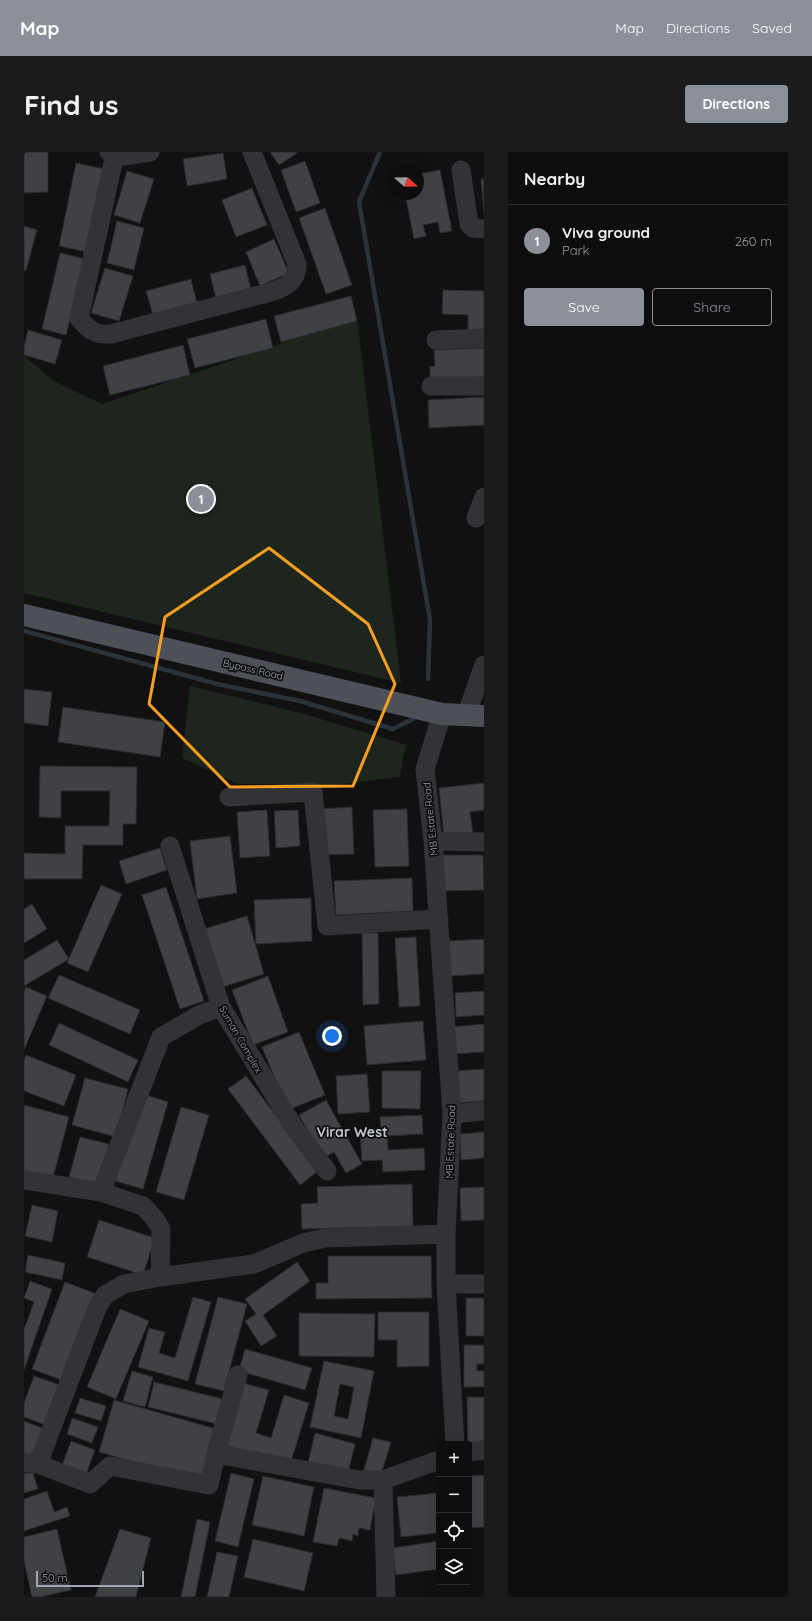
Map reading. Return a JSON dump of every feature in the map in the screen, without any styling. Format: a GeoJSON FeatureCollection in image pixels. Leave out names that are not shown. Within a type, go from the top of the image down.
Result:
{"type":"FeatureCollection","features":[{"type":"Feature","properties":{"kind":"main road","name":"Bypass Road"},"geometry":{"type":"LineString","coordinates":[[24,615],[442,714],[478,713]]}},
{"type":"Feature","properties":{"kind":"street"},"geometry":{"type":"LineString","coordinates":[[150,152],[124,156],[112,153],[80,318],[87,327],[101,335],[111,334],[271,292],[285,287],[290,283],[297,271],[297,264],[252,152]]}},
{"type":"Feature","properties":{"kind":"street"},"geometry":{"type":"LineString","coordinates":[[461,170],[469,224],[473,228],[484,229]]}},
{"type":"Feature","properties":{"kind":"street"},"geometry":{"type":"LineString","coordinates":[[436,340],[484,338]]}},
{"type":"Feature","properties":{"kind":"street"},"geometry":{"type":"LineString","coordinates":[[431,386],[484,386]]}},
{"type":"Feature","properties":{"kind":"street"},"geometry":{"type":"LineString","coordinates":[[476,518],[484,497]]}},
{"type":"Feature","properties":{"kind":"street"},"geometry":{"type":"LineString","coordinates":[[478,713],[484,665]]}},
{"type":"Feature","properties":{"kind":"street","name":"MB Estate Road"},"geometry":{"type":"LineString","coordinates":[[442,714],[425,769],[433,841],[452,1114],[446,1234],[446,1284],[455,1441]]}},
{"type":"Feature","properties":{"kind":"street"},"geometry":{"type":"LineString","coordinates":[[229,797],[313,792],[327,926],[439,919]]}},
{"type":"Feature","properties":{"kind":"street"},"geometry":{"type":"LineString","coordinates":[[433,841],[484,842]]}},
{"type":"Feature","properties":{"kind":"street","name":"Suman Complex"},"geometry":{"type":"LineString","coordinates":[[170,846],[221,1007],[295,1130],[327,1171]]}},
{"type":"Feature","properties":{"kind":"street"},"geometry":{"type":"LineString","coordinates":[[101,1192],[161,1037],[199,1014],[221,1007]]}},
{"type":"Feature","properties":{"kind":"street"},"geometry":{"type":"LineString","coordinates":[[452,1114],[484,1111]]}},
{"type":"Feature","properties":{"kind":"street"},"geometry":{"type":"LineString","coordinates":[[24,1180],[101,1192],[143,1206],[155,1219],[161,1230],[160,1277]]}},
{"type":"Feature","properties":{"kind":"street"},"geometry":{"type":"LineString","coordinates":[[238,1375],[209,1485],[110,1466],[90,1484],[31,1463],[97,1308],[105,1295],[124,1284],[160,1277],[254,1264],[303,1243],[325,1238],[446,1234]]}},
{"type":"Feature","properties":{"kind":"street"},"geometry":{"type":"LineString","coordinates":[[446,1284],[484,1284]]}},
{"type":"Feature","properties":{"kind":"street"},"geometry":{"type":"LineString","coordinates":[[472,1452],[484,1450]]}},
{"type":"Feature","properties":{"kind":"street"},"geometry":{"type":"LineString","coordinates":[[216,1454],[359,1480],[383,1480],[436,1461]]}},
{"type":"Feature","properties":{"kind":"street"},"geometry":{"type":"LineString","coordinates":[[383,1480],[386,1597]]}},
{"type":"Feature","properties":{"kind":"highlighted area"},"geometry":{"type":"Polygon","coordinates":[[[269,548],[368,624],[395,684],[353,786],[230,787],[149,704],[165,617],[269,548]]]}},
{"type":"Feature","properties":{"kind":"shaded area"},"geometry":{"type":"Polygon","coordinates":[[[357,318],[401,683],[24,593],[24,356],[54,381],[102,404],[357,318]]]}},
{"type":"Feature","properties":{"kind":"shaded area"},"geometry":{"type":"Polygon","coordinates":[[[190,686],[301,713],[407,745],[400,777],[334,785],[238,784],[182,758],[190,686]]]}},
{"type":"Feature","properties":{"kind":"building"},"geometry":{"type":"Polygon","coordinates":[[[24,152],[48,152],[48,192],[24,193],[24,152]]]}},
{"type":"Feature","properties":{"kind":"building"},"geometry":{"type":"Polygon","coordinates":[[[270,152],[297,152],[297,153],[279,165],[270,152]]]}},
{"type":"Feature","properties":{"kind":"building"},"geometry":{"type":"Polygon","coordinates":[[[223,153],[227,179],[187,186],[183,159],[223,153]]]}},
{"type":"Feature","properties":{"kind":"building"},"geometry":{"type":"Polygon","coordinates":[[[305,161],[320,203],[296,212],[281,170],[305,161]]]}},
{"type":"Feature","properties":{"kind":"building"},"geometry":{"type":"Polygon","coordinates":[[[76,163],[109,170],[92,253],[59,246],[76,163]]]}},
{"type":"Feature","properties":{"kind":"building"},"geometry":{"type":"Polygon","coordinates":[[[440,170],[452,231],[440,233],[438,222],[423,225],[426,236],[414,239],[406,200],[424,200],[424,173],[440,170]]]}},
{"type":"Feature","properties":{"kind":"building"},"geometry":{"type":"Polygon","coordinates":[[[127,171],[154,179],[140,223],[114,215],[127,171]]]}},
{"type":"Feature","properties":{"kind":"building"},"geometry":{"type":"Polygon","coordinates":[[[481,179],[484,179],[484,214],[481,179]]]}},
{"type":"Feature","properties":{"kind":"building"},"geometry":{"type":"Polygon","coordinates":[[[252,188],[267,225],[236,237],[222,200],[252,188]]]}},
{"type":"Feature","properties":{"kind":"building"},"geometry":{"type":"Polygon","coordinates":[[[325,208],[352,285],[326,294],[299,218],[325,208]]]}},
{"type":"Feature","properties":{"kind":"building"},"geometry":{"type":"Polygon","coordinates":[[[117,221],[144,228],[134,270],[107,263],[117,221]]]}},
{"type":"Feature","properties":{"kind":"building"},"geometry":{"type":"Polygon","coordinates":[[[24,226],[37,230],[26,271],[24,270],[24,226]]]}},
{"type":"Feature","properties":{"kind":"building"},"geometry":{"type":"Polygon","coordinates":[[[274,239],[289,273],[260,286],[246,252],[274,239]]]}},
{"type":"Feature","properties":{"kind":"building"},"geometry":{"type":"Polygon","coordinates":[[[60,253],[85,259],[66,335],[42,329],[60,253]]]}},
{"type":"Feature","properties":{"kind":"building"},"geometry":{"type":"Polygon","coordinates":[[[245,265],[252,294],[217,303],[210,274],[245,265]]]}},
{"type":"Feature","properties":{"kind":"building"},"geometry":{"type":"Polygon","coordinates":[[[105,268],[133,276],[119,321],[91,313],[105,268]]]}},
{"type":"Feature","properties":{"kind":"building"},"geometry":{"type":"Polygon","coordinates":[[[191,279],[198,308],[154,319],[146,291],[191,279]]]}},
{"type":"Feature","properties":{"kind":"building"},"geometry":{"type":"Polygon","coordinates":[[[443,290],[484,291],[484,337],[468,337],[468,315],[442,314],[443,290]]]}},
{"type":"Feature","properties":{"kind":"building"},"geometry":{"type":"Polygon","coordinates":[[[351,296],[357,321],[281,342],[274,316],[351,296]]]}},
{"type":"Feature","properties":{"kind":"building"},"geometry":{"type":"Polygon","coordinates":[[[266,319],[273,348],[195,368],[187,339],[266,319]]]}},
{"type":"Feature","properties":{"kind":"building"},"geometry":{"type":"Polygon","coordinates":[[[28,330],[62,340],[55,364],[24,355],[24,346],[28,330]]]}},
{"type":"Feature","properties":{"kind":"building"},"geometry":{"type":"Polygon","coordinates":[[[183,345],[190,375],[110,395],[103,366],[183,345]]]}},
{"type":"Feature","properties":{"kind":"building"},"geometry":{"type":"Polygon","coordinates":[[[484,348],[484,377],[430,380],[430,367],[435,366],[434,350],[484,348]]]}},
{"type":"Feature","properties":{"kind":"building"},"geometry":{"type":"Polygon","coordinates":[[[484,397],[484,425],[429,428],[428,400],[484,397]]]}},
{"type":"Feature","properties":{"kind":"building"},"geometry":{"type":"Polygon","coordinates":[[[24,689],[52,692],[48,726],[24,723],[24,689]]]}},
{"type":"Feature","properties":{"kind":"building"},"geometry":{"type":"Polygon","coordinates":[[[63,707],[165,722],[160,757],[58,742],[63,707]]]}},
{"type":"Feature","properties":{"kind":"building"},"geometry":{"type":"Polygon","coordinates":[[[40,766],[137,767],[136,824],[123,824],[123,845],[83,845],[82,879],[24,879],[24,853],[65,854],[65,826],[109,826],[110,791],[61,791],[61,818],[39,817],[40,766]]]}},
{"type":"Feature","properties":{"kind":"building"},"geometry":{"type":"Polygon","coordinates":[[[484,783],[484,810],[470,812],[473,834],[444,837],[439,788],[484,783]]]}},
{"type":"Feature","properties":{"kind":"building"},"geometry":{"type":"Polygon","coordinates":[[[352,807],[354,854],[321,855],[319,809],[352,807]]]}},
{"type":"Feature","properties":{"kind":"building"},"geometry":{"type":"Polygon","coordinates":[[[407,809],[409,866],[375,867],[373,810],[407,809]]]}},
{"type":"Feature","properties":{"kind":"building"},"geometry":{"type":"Polygon","coordinates":[[[267,810],[270,856],[240,858],[237,812],[267,810]]]}},
{"type":"Feature","properties":{"kind":"building"},"geometry":{"type":"Polygon","coordinates":[[[298,810],[300,846],[276,848],[274,811],[298,810]]]}},
{"type":"Feature","properties":{"kind":"building"},"geometry":{"type":"Polygon","coordinates":[[[230,836],[237,893],[197,899],[190,841],[230,836]]]}},
{"type":"Feature","properties":{"kind":"building"},"geometry":{"type":"Polygon","coordinates":[[[160,848],[167,870],[126,884],[119,861],[160,848]]]}},
{"type":"Feature","properties":{"kind":"building"},"geometry":{"type":"Polygon","coordinates":[[[441,855],[483,855],[484,890],[441,891],[441,855]]]}},
{"type":"Feature","properties":{"kind":"building"},"geometry":{"type":"Polygon","coordinates":[[[412,878],[413,911],[336,915],[334,881],[412,878]]]}},
{"type":"Feature","properties":{"kind":"building"},"geometry":{"type":"Polygon","coordinates":[[[101,885],[122,894],[88,972],[67,963],[101,885]]]}},
{"type":"Feature","properties":{"kind":"building"},"geometry":{"type":"Polygon","coordinates":[[[166,887],[204,1001],[180,1009],[142,895],[166,887]]]}},
{"type":"Feature","properties":{"kind":"building"},"geometry":{"type":"Polygon","coordinates":[[[311,898],[312,941],[256,944],[254,900],[311,898]]]}},
{"type":"Feature","properties":{"kind":"building"},"geometry":{"type":"Polygon","coordinates":[[[32,904],[47,929],[24,943],[24,909],[32,904]]]}},
{"type":"Feature","properties":{"kind":"building"},"geometry":{"type":"Polygon","coordinates":[[[247,916],[264,974],[222,987],[204,929],[247,916]]]}},
{"type":"Feature","properties":{"kind":"building"},"geometry":{"type":"Polygon","coordinates":[[[362,933],[378,933],[379,1004],[363,1005],[362,933]]]}},
{"type":"Feature","properties":{"kind":"building"},"geometry":{"type":"Polygon","coordinates":[[[416,937],[420,1006],[399,1007],[395,938],[416,937]]]}},
{"type":"Feature","properties":{"kind":"building"},"geometry":{"type":"Polygon","coordinates":[[[484,939],[484,974],[450,976],[448,941],[484,939]]]}},
{"type":"Feature","properties":{"kind":"building"},"geometry":{"type":"Polygon","coordinates":[[[57,940],[69,959],[24,986],[24,960],[57,940]]]}},
{"type":"Feature","properties":{"kind":"building"},"geometry":{"type":"Polygon","coordinates":[[[59,975],[140,1010],[130,1034],[48,998],[59,975]]]}},
{"type":"Feature","properties":{"kind":"building"},"geometry":{"type":"Polygon","coordinates":[[[268,976],[288,1032],[253,1045],[232,990],[268,976]]]}},
{"type":"Feature","properties":{"kind":"building"},"geometry":{"type":"Polygon","coordinates":[[[26,987],[47,996],[24,1050],[24,991],[26,987]]]}},
{"type":"Feature","properties":{"kind":"building"},"geometry":{"type":"Polygon","coordinates":[[[484,991],[484,1015],[456,1017],[455,993],[484,991]]]}},
{"type":"Feature","properties":{"kind":"building"},"geometry":{"type":"Polygon","coordinates":[[[423,1021],[426,1060],[367,1065],[364,1026],[423,1021]]]}},
{"type":"Feature","properties":{"kind":"building"},"geometry":{"type":"Polygon","coordinates":[[[59,1023],[138,1060],[128,1082],[49,1045],[59,1023]]]}},
{"type":"Feature","properties":{"kind":"building"},"geometry":{"type":"Polygon","coordinates":[[[484,1024],[484,1052],[452,1054],[450,1027],[484,1024]]]}},
{"type":"Feature","properties":{"kind":"building"},"geometry":{"type":"Polygon","coordinates":[[[299,1032],[325,1095],[288,1110],[262,1047],[299,1032]]]}},
{"type":"Feature","properties":{"kind":"building"},"geometry":{"type":"Polygon","coordinates":[[[26,1055],[76,1075],[64,1106],[24,1091],[24,1060],[26,1055]]]}},
{"type":"Feature","properties":{"kind":"building"},"geometry":{"type":"Polygon","coordinates":[[[484,1069],[484,1101],[456,1103],[454,1071],[484,1069]]]}},
{"type":"Feature","properties":{"kind":"building"},"geometry":{"type":"Polygon","coordinates":[[[382,1071],[421,1071],[420,1109],[382,1108],[382,1071]]]}},
{"type":"Feature","properties":{"kind":"building"},"geometry":{"type":"Polygon","coordinates":[[[367,1074],[370,1112],[338,1114],[336,1076],[367,1074]]]}},
{"type":"Feature","properties":{"kind":"building"},"geometry":{"type":"Polygon","coordinates":[[[246,1076],[318,1171],[300,1185],[228,1089],[246,1076]]]}},
{"type":"Feature","properties":{"kind":"building"},"geometry":{"type":"Polygon","coordinates":[[[85,1078],[128,1089],[116,1137],[72,1125],[85,1078]]]}},
{"type":"Feature","properties":{"kind":"building"},"geometry":{"type":"Polygon","coordinates":[[[140,1093],[168,1102],[143,1189],[115,1181],[140,1093]]]}},
{"type":"Feature","properties":{"kind":"building"},"geometry":{"type":"Polygon","coordinates":[[[326,1100],[362,1164],[346,1173],[334,1152],[323,1158],[299,1115],[326,1100]]]}},
{"type":"Feature","properties":{"kind":"building"},"geometry":{"type":"Polygon","coordinates":[[[24,1105],[69,1117],[52,1181],[24,1174],[24,1105]]]}},
{"type":"Feature","properties":{"kind":"building"},"geometry":{"type":"Polygon","coordinates":[[[181,1107],[209,1115],[184,1200],[156,1192],[181,1107]]]}},
{"type":"Feature","properties":{"kind":"building"},"geometry":{"type":"Polygon","coordinates":[[[422,1115],[423,1134],[387,1136],[388,1150],[424,1148],[425,1170],[383,1172],[382,1160],[362,1161],[360,1131],[381,1130],[380,1117],[422,1115]]]}},
{"type":"Feature","properties":{"kind":"building"},"geometry":{"type":"Polygon","coordinates":[[[484,1132],[484,1158],[461,1160],[460,1134],[484,1132]]]}},
{"type":"Feature","properties":{"kind":"building"},"geometry":{"type":"Polygon","coordinates":[[[80,1137],[109,1144],[99,1185],[69,1177],[80,1137]]]}},
{"type":"Feature","properties":{"kind":"building"},"geometry":{"type":"Polygon","coordinates":[[[412,1184],[413,1226],[302,1229],[301,1204],[318,1203],[317,1187],[412,1184]]]}},
{"type":"Feature","properties":{"kind":"building"},"geometry":{"type":"Polygon","coordinates":[[[484,1187],[484,1220],[461,1221],[460,1188],[484,1187]]]}},
{"type":"Feature","properties":{"kind":"building"},"geometry":{"type":"Polygon","coordinates":[[[32,1205],[58,1211],[52,1242],[25,1236],[32,1205]]]}},
{"type":"Feature","properties":{"kind":"building"},"geometry":{"type":"Polygon","coordinates":[[[99,1220],[155,1238],[143,1275],[87,1257],[99,1220]]]}},
{"type":"Feature","properties":{"kind":"building"},"geometry":{"type":"Polygon","coordinates":[[[28,1255],[65,1263],[62,1280],[25,1272],[28,1255]]]}},
{"type":"Feature","properties":{"kind":"building"},"geometry":{"type":"Polygon","coordinates":[[[328,1256],[431,1256],[432,1298],[316,1299],[316,1283],[328,1283],[328,1256]]]}},
{"type":"Feature","properties":{"kind":"building"},"geometry":{"type":"Polygon","coordinates":[[[297,1262],[310,1281],[263,1315],[277,1336],[261,1346],[245,1321],[256,1314],[245,1299],[297,1262]]]}},
{"type":"Feature","properties":{"kind":"building"},"geometry":{"type":"Polygon","coordinates":[[[30,1281],[52,1289],[24,1370],[24,1327],[34,1302],[24,1298],[30,1281]]]}},
{"type":"Feature","properties":{"kind":"building"},"geometry":{"type":"Polygon","coordinates":[[[65,1282],[99,1295],[67,1382],[32,1369],[65,1282]]]}},
{"type":"Feature","properties":{"kind":"building"},"geometry":{"type":"Polygon","coordinates":[[[193,1297],[211,1302],[188,1381],[138,1367],[149,1328],[165,1332],[159,1353],[175,1358],[193,1297]]]}},
{"type":"Feature","properties":{"kind":"building"},"geometry":{"type":"Polygon","coordinates":[[[218,1297],[247,1304],[224,1391],[195,1384],[218,1297]]]}},
{"type":"Feature","properties":{"kind":"building"},"geometry":{"type":"Polygon","coordinates":[[[466,1298],[484,1298],[484,1336],[466,1336],[466,1298]]]}},
{"type":"Feature","properties":{"kind":"building"},"geometry":{"type":"Polygon","coordinates":[[[120,1309],[149,1321],[116,1399],[87,1387],[120,1309]]]}},
{"type":"Feature","properties":{"kind":"building"},"geometry":{"type":"Polygon","coordinates":[[[378,1312],[429,1312],[429,1366],[397,1367],[397,1340],[378,1340],[378,1312]]]}},
{"type":"Feature","properties":{"kind":"building"},"geometry":{"type":"Polygon","coordinates":[[[299,1313],[375,1314],[374,1357],[299,1356],[299,1313]]]}},
{"type":"Feature","properties":{"kind":"building"},"geometry":{"type":"Polygon","coordinates":[[[464,1345],[484,1345],[484,1364],[477,1364],[477,1371],[484,1371],[484,1387],[464,1387],[464,1345]]]}},
{"type":"Feature","properties":{"kind":"building"},"geometry":{"type":"Polygon","coordinates":[[[245,1349],[312,1368],[305,1390],[239,1371],[245,1349]]]}},
{"type":"Feature","properties":{"kind":"building"},"geometry":{"type":"Polygon","coordinates":[[[324,1361],[374,1371],[361,1438],[310,1427],[324,1361]],[[340,1384],[334,1416],[348,1419],[354,1387],[340,1384]]]}},
{"type":"Feature","properties":{"kind":"building"},"geometry":{"type":"Polygon","coordinates":[[[132,1371],[153,1377],[145,1407],[123,1401],[132,1371]]]}},
{"type":"Feature","properties":{"kind":"building"},"geometry":{"type":"Polygon","coordinates":[[[34,1376],[60,1385],[46,1425],[24,1417],[24,1403],[34,1376]]]}},
{"type":"Feature","properties":{"kind":"building"},"geometry":{"type":"Polygon","coordinates":[[[154,1382],[227,1400],[221,1425],[148,1407],[154,1382]]]}},
{"type":"Feature","properties":{"kind":"building"},"geometry":{"type":"Polygon","coordinates":[[[243,1383],[269,1390],[256,1433],[271,1438],[284,1395],[309,1403],[290,1465],[224,1445],[243,1383]]]}},
{"type":"Feature","properties":{"kind":"building"},"geometry":{"type":"Polygon","coordinates":[[[467,1397],[484,1397],[484,1442],[472,1443],[472,1441],[468,1441],[467,1397]]]}},
{"type":"Feature","properties":{"kind":"building"},"geometry":{"type":"Polygon","coordinates":[[[80,1398],[106,1406],[101,1421],[75,1413],[80,1398]]]}},
{"type":"Feature","properties":{"kind":"building"},"geometry":{"type":"Polygon","coordinates":[[[114,1400],[216,1429],[200,1481],[99,1452],[114,1400]]]}},
{"type":"Feature","properties":{"kind":"building"},"geometry":{"type":"Polygon","coordinates":[[[72,1418],[98,1427],[92,1443],[67,1434],[72,1418]]]}},
{"type":"Feature","properties":{"kind":"building"},"geometry":{"type":"Polygon","coordinates":[[[24,1421],[45,1429],[33,1460],[24,1456],[24,1421]]]}},
{"type":"Feature","properties":{"kind":"building"},"geometry":{"type":"Polygon","coordinates":[[[315,1433],[355,1444],[348,1473],[308,1463],[315,1433]]]}},
{"type":"Feature","properties":{"kind":"building"},"geometry":{"type":"Polygon","coordinates":[[[373,1438],[391,1442],[380,1478],[363,1473],[373,1438]]]}},
{"type":"Feature","properties":{"kind":"building"},"geometry":{"type":"Polygon","coordinates":[[[71,1441],[95,1450],[86,1475],[62,1466],[71,1441]]]}},
{"type":"Feature","properties":{"kind":"building"},"geometry":{"type":"Polygon","coordinates":[[[24,1473],[33,1473],[38,1489],[24,1493],[24,1473]]]}},
{"type":"Feature","properties":{"kind":"building"},"geometry":{"type":"Polygon","coordinates":[[[231,1473],[254,1479],[238,1547],[215,1541],[231,1473]]]}},
{"type":"Feature","properties":{"kind":"building"},"geometry":{"type":"Polygon","coordinates":[[[484,1475],[484,1527],[472,1528],[472,1476],[484,1475]]]}},
{"type":"Feature","properties":{"kind":"building"},"geometry":{"type":"Polygon","coordinates":[[[263,1476],[314,1487],[304,1536],[252,1525],[263,1476]]]}},
{"type":"Feature","properties":{"kind":"building"},"geometry":{"type":"Polygon","coordinates":[[[324,1488],[376,1498],[370,1530],[359,1528],[358,1536],[353,1534],[352,1541],[339,1538],[337,1546],[313,1542],[324,1488]]]}},
{"type":"Feature","properties":{"kind":"building"},"geometry":{"type":"Polygon","coordinates":[[[47,1491],[54,1512],[67,1507],[70,1516],[24,1531],[24,1499],[47,1491]]]}},
{"type":"Feature","properties":{"kind":"building"},"geometry":{"type":"Polygon","coordinates":[[[436,1493],[436,1533],[401,1537],[397,1497],[436,1493]]]}},
{"type":"Feature","properties":{"kind":"building"},"geometry":{"type":"Polygon","coordinates":[[[197,1519],[210,1522],[195,1597],[181,1597],[197,1519]]]}},
{"type":"Feature","properties":{"kind":"building"},"geometry":{"type":"Polygon","coordinates":[[[57,1529],[71,1590],[41,1597],[32,1597],[24,1561],[24,1537],[57,1529]]]}},
{"type":"Feature","properties":{"kind":"building"},"geometry":{"type":"Polygon","coordinates":[[[120,1529],[151,1538],[136,1597],[95,1597],[120,1529]]]}},
{"type":"Feature","properties":{"kind":"building"},"geometry":{"type":"Polygon","coordinates":[[[253,1539],[313,1553],[304,1591],[244,1577],[253,1539]]]}},
{"type":"Feature","properties":{"kind":"building"},"geometry":{"type":"Polygon","coordinates":[[[436,1541],[436,1569],[396,1575],[392,1548],[436,1541]]]}},
{"type":"Feature","properties":{"kind":"building"},"geometry":{"type":"Polygon","coordinates":[[[217,1552],[238,1556],[229,1597],[207,1597],[217,1552]]]}},
{"type":"Feature","properties":{"kind":"waterway"},"geometry":{"type":"LineString","coordinates":[[380,152],[359,202],[430,620],[428,679]]}},
{"type":"Feature","properties":{"kind":"waterway"},"geometry":{"type":"LineString","coordinates":[[24,631],[217,684],[300,701],[393,729],[413,719]]}},
{"type":"Feature","properties":{"kind":"place","name":"Viva ground"},"geometry":{"type":"Point","coordinates":[201,499]}},
{"type":"Feature","properties":{"kind":"district","name":"Virar West"},"geometry":{"type":"Point","coordinates":[352,1132]}}]}
